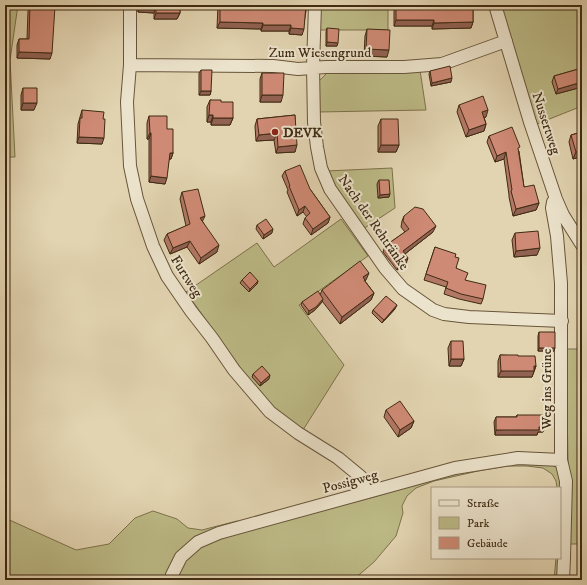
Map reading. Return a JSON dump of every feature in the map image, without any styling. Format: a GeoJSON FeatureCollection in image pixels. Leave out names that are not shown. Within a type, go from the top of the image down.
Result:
{"type":"FeatureCollection","features":[{"type":"Feature","properties":{"kind":"street","name":"Furtweg"},"geometry":{"type":"LineString","coordinates":[[130,5],[130,65],[127,102],[130,166],[137,199],[153,246],[167,276],[234,370],[270,412],[298,433],[338,458],[361,477],[366,492]]}},
{"type":"Feature","properties":{"kind":"street","name":"Nach der Rehtränke"},"geometry":{"type":"LineString","coordinates":[[315,5],[313,67],[314,122],[321,168],[330,189],[385,268],[403,289],[433,310],[444,314],[453,316],[562,321]]}},
{"type":"Feature","properties":{"kind":"street","name":"Nussertweg"},"geometry":{"type":"LineString","coordinates":[[495,5],[530,122],[556,199],[563,215],[582,245]]}},
{"type":"Feature","properties":{"kind":"street","name":"Zum Wiesengrund"},"geometry":{"type":"LineString","coordinates":[[130,65],[273,66],[298,69],[326,66],[404,67],[442,64],[506,41]]}},
{"type":"Feature","properties":{"kind":"street","name":"Weg ins Grüne"},"geometry":{"type":"LineString","coordinates":[[556,199],[553,202],[552,208],[557,236],[560,275],[562,321],[561,460],[566,481],[563,580]]}},
{"type":"Feature","properties":{"kind":"street","name":"Possigweg"},"geometry":{"type":"LineString","coordinates":[[171,580],[181,557],[198,542],[219,533],[455,468],[518,458],[561,460]]}},
{"type":"Feature","properties":{"kind":"green space"},"geometry":{"type":"Polygon","coordinates":[[[5,5],[18,5],[10,60],[15,157],[5,157],[5,5]]]}},
{"type":"Feature","properties":{"kind":"green space"},"geometry":{"type":"Polygon","coordinates":[[[319,5],[388,5],[388,30],[319,30],[319,5]]]}},
{"type":"Feature","properties":{"kind":"green space"},"geometry":{"type":"Polygon","coordinates":[[[500,5],[582,5],[582,106],[537,124],[500,5]]]}},
{"type":"Feature","properties":{"kind":"green space"},"geometry":{"type":"Polygon","coordinates":[[[420,70],[426,110],[318,112],[319,81],[327,73],[420,70]]]}},
{"type":"Feature","properties":{"kind":"green space"},"geometry":{"type":"Polygon","coordinates":[[[392,168],[395,208],[363,229],[338,194],[326,171],[392,168]]]}},
{"type":"Feature","properties":{"kind":"green space"},"geometry":{"type":"Polygon","coordinates":[[[341,219],[368,256],[299,305],[344,365],[303,430],[267,405],[186,292],[257,243],[274,267],[341,219]]]}},
{"type":"Feature","properties":{"kind":"green space"},"geometry":{"type":"Polygon","coordinates":[[[566,349],[582,349],[582,544],[569,544],[571,506],[568,461],[566,349]]]}},
{"type":"Feature","properties":{"kind":"green space"},"geometry":{"type":"Polygon","coordinates":[[[536,462],[553,465],[560,471],[562,486],[561,551],[561,487],[557,487],[556,481],[552,474],[543,468],[507,466],[434,481],[416,488],[407,496],[402,506],[403,513],[396,536],[374,562],[353,580],[5,580],[5,518],[76,550],[109,544],[135,518],[153,511],[177,519],[188,528],[202,530],[237,521],[261,525],[374,497],[431,479],[498,463],[536,462]]]}},
{"type":"Feature","properties":{"kind":"green space"},"geometry":{"type":"Polygon","coordinates":[[[556,559],[560,559],[559,580],[554,580],[556,559]]]}},
{"type":"Feature","properties":{"kind":"building"},"geometry":{"type":"Polygon","coordinates":[[[30,5],[55,6],[52,53],[19,52],[19,39],[29,39],[30,5]]]}},
{"type":"Feature","properties":{"kind":"building"},"geometry":{"type":"Polygon","coordinates":[[[140,5],[180,5],[180,13],[156,13],[156,6],[140,5]]]}},
{"type":"Feature","properties":{"kind":"building"},"geometry":{"type":"Polygon","coordinates":[[[220,5],[306,5],[304,29],[291,28],[291,25],[220,22],[220,5]]]}},
{"type":"Feature","properties":{"kind":"building"},"geometry":{"type":"Polygon","coordinates":[[[396,5],[473,5],[473,22],[434,23],[434,20],[396,20],[396,5]]]}},
{"type":"Feature","properties":{"kind":"building"},"geometry":{"type":"Polygon","coordinates":[[[327,28],[339,29],[338,43],[327,42],[327,28]]]}},
{"type":"Feature","properties":{"kind":"building"},"geometry":{"type":"Polygon","coordinates":[[[367,29],[390,30],[389,50],[366,49],[367,29]]]}},
{"type":"Feature","properties":{"kind":"building"},"geometry":{"type":"Polygon","coordinates":[[[450,66],[452,78],[432,83],[430,71],[450,66]]]}},
{"type":"Feature","properties":{"kind":"building"},"geometry":{"type":"Polygon","coordinates":[[[582,68],[582,82],[558,89],[554,76],[582,68]]]}},
{"type":"Feature","properties":{"kind":"building"},"geometry":{"type":"Polygon","coordinates":[[[201,70],[212,70],[211,91],[201,91],[201,70]]]}},
{"type":"Feature","properties":{"kind":"building"},"geometry":{"type":"Polygon","coordinates":[[[262,73],[284,73],[283,95],[262,95],[262,73]]]}},
{"type":"Feature","properties":{"kind":"building"},"geometry":{"type":"Polygon","coordinates":[[[23,88],[37,88],[37,103],[23,103],[23,88]]]}},
{"type":"Feature","properties":{"kind":"building"},"geometry":{"type":"Polygon","coordinates":[[[483,96],[488,110],[482,112],[486,124],[469,130],[459,105],[483,96]]]}},
{"type":"Feature","properties":{"kind":"building"},"geometry":{"type":"Polygon","coordinates":[[[210,100],[233,102],[233,118],[213,118],[213,115],[209,115],[210,100]]]}},
{"type":"Feature","properties":{"kind":"building"},"geometry":{"type":"Polygon","coordinates":[[[82,110],[104,112],[104,138],[79,137],[82,110]]]}},
{"type":"Feature","properties":{"kind":"building"},"geometry":{"type":"Polygon","coordinates":[[[295,115],[297,145],[278,147],[277,133],[259,135],[257,119],[295,115]]]}},
{"type":"Feature","properties":{"kind":"building"},"geometry":{"type":"Polygon","coordinates":[[[149,116],[167,116],[167,129],[173,129],[173,153],[170,153],[167,178],[151,176],[151,133],[149,116]]]}},
{"type":"Feature","properties":{"kind":"building"},"geometry":{"type":"Polygon","coordinates":[[[381,119],[398,119],[399,145],[381,145],[381,119]]]}},
{"type":"Feature","properties":{"kind":"building"},"geometry":{"type":"Polygon","coordinates":[[[512,127],[520,147],[518,148],[524,187],[534,185],[539,203],[516,209],[511,191],[506,152],[497,156],[489,136],[512,127]]]}},
{"type":"Feature","properties":{"kind":"building"},"geometry":{"type":"Polygon","coordinates":[[[582,132],[582,150],[576,152],[571,135],[582,132]]]}},
{"type":"Feature","properties":{"kind":"building"},"geometry":{"type":"Polygon","coordinates":[[[300,165],[310,189],[330,217],[313,229],[305,218],[310,213],[305,206],[299,210],[289,186],[285,171],[300,165]]]}},
{"type":"Feature","properties":{"kind":"building"},"geometry":{"type":"Polygon","coordinates":[[[379,180],[389,180],[390,194],[380,195],[379,180]]]}},
{"type":"Feature","properties":{"kind":"building"},"geometry":{"type":"Polygon","coordinates":[[[198,189],[205,216],[200,218],[219,245],[201,258],[190,241],[173,248],[167,234],[190,224],[182,192],[198,189]]]}},
{"type":"Feature","properties":{"kind":"building"},"geometry":{"type":"Polygon","coordinates":[[[415,207],[423,209],[436,226],[403,251],[408,258],[399,264],[385,246],[409,229],[403,221],[404,216],[415,207]]]}},
{"type":"Feature","properties":{"kind":"building"},"geometry":{"type":"Polygon","coordinates":[[[266,219],[273,229],[264,235],[257,225],[266,219]]]}},
{"type":"Feature","properties":{"kind":"building"},"geometry":{"type":"Polygon","coordinates":[[[538,231],[540,248],[516,251],[515,233],[538,231]]]}},
{"type":"Feature","properties":{"kind":"building"},"geometry":{"type":"Polygon","coordinates":[[[435,247],[456,254],[455,257],[459,258],[456,268],[468,273],[465,280],[486,285],[483,299],[461,294],[446,288],[448,282],[426,274],[435,247]]]}},
{"type":"Feature","properties":{"kind":"building"},"geometry":{"type":"Polygon","coordinates":[[[360,261],[369,273],[363,277],[364,280],[374,293],[342,317],[322,290],[360,261]]]}},
{"type":"Feature","properties":{"kind":"building"},"geometry":{"type":"Polygon","coordinates":[[[250,272],[258,281],[250,289],[242,280],[250,272]]]}},
{"type":"Feature","properties":{"kind":"building"},"geometry":{"type":"Polygon","coordinates":[[[318,291],[323,299],[316,307],[309,311],[302,302],[318,291]]]}},
{"type":"Feature","properties":{"kind":"building"},"geometry":{"type":"Polygon","coordinates":[[[386,296],[397,305],[384,320],[373,310],[386,296]]]}},
{"type":"Feature","properties":{"kind":"building"},"geometry":{"type":"Polygon","coordinates":[[[539,332],[555,332],[555,348],[539,348],[539,332]]]}},
{"type":"Feature","properties":{"kind":"building"},"geometry":{"type":"Polygon","coordinates":[[[451,341],[463,341],[464,359],[451,359],[451,341]]]}},
{"type":"Feature","properties":{"kind":"building"},"geometry":{"type":"Polygon","coordinates":[[[500,355],[535,356],[536,366],[534,366],[534,371],[501,371],[500,355]]]}},
{"type":"Feature","properties":{"kind":"building"},"geometry":{"type":"Polygon","coordinates":[[[262,366],[270,375],[261,383],[253,374],[262,366]]]}},
{"type":"Feature","properties":{"kind":"building"},"geometry":{"type":"Polygon","coordinates":[[[400,401],[414,421],[400,430],[386,410],[400,401]]]}},
{"type":"Feature","properties":{"kind":"building"},"geometry":{"type":"Polygon","coordinates":[[[517,415],[545,415],[545,427],[539,427],[539,430],[496,430],[496,417],[517,417],[517,415]]]}},
{"type":"Feature","properties":{"kind":"place","name":"DEVK"},"geometry":{"type":"Point","coordinates":[275,132]}}]}
